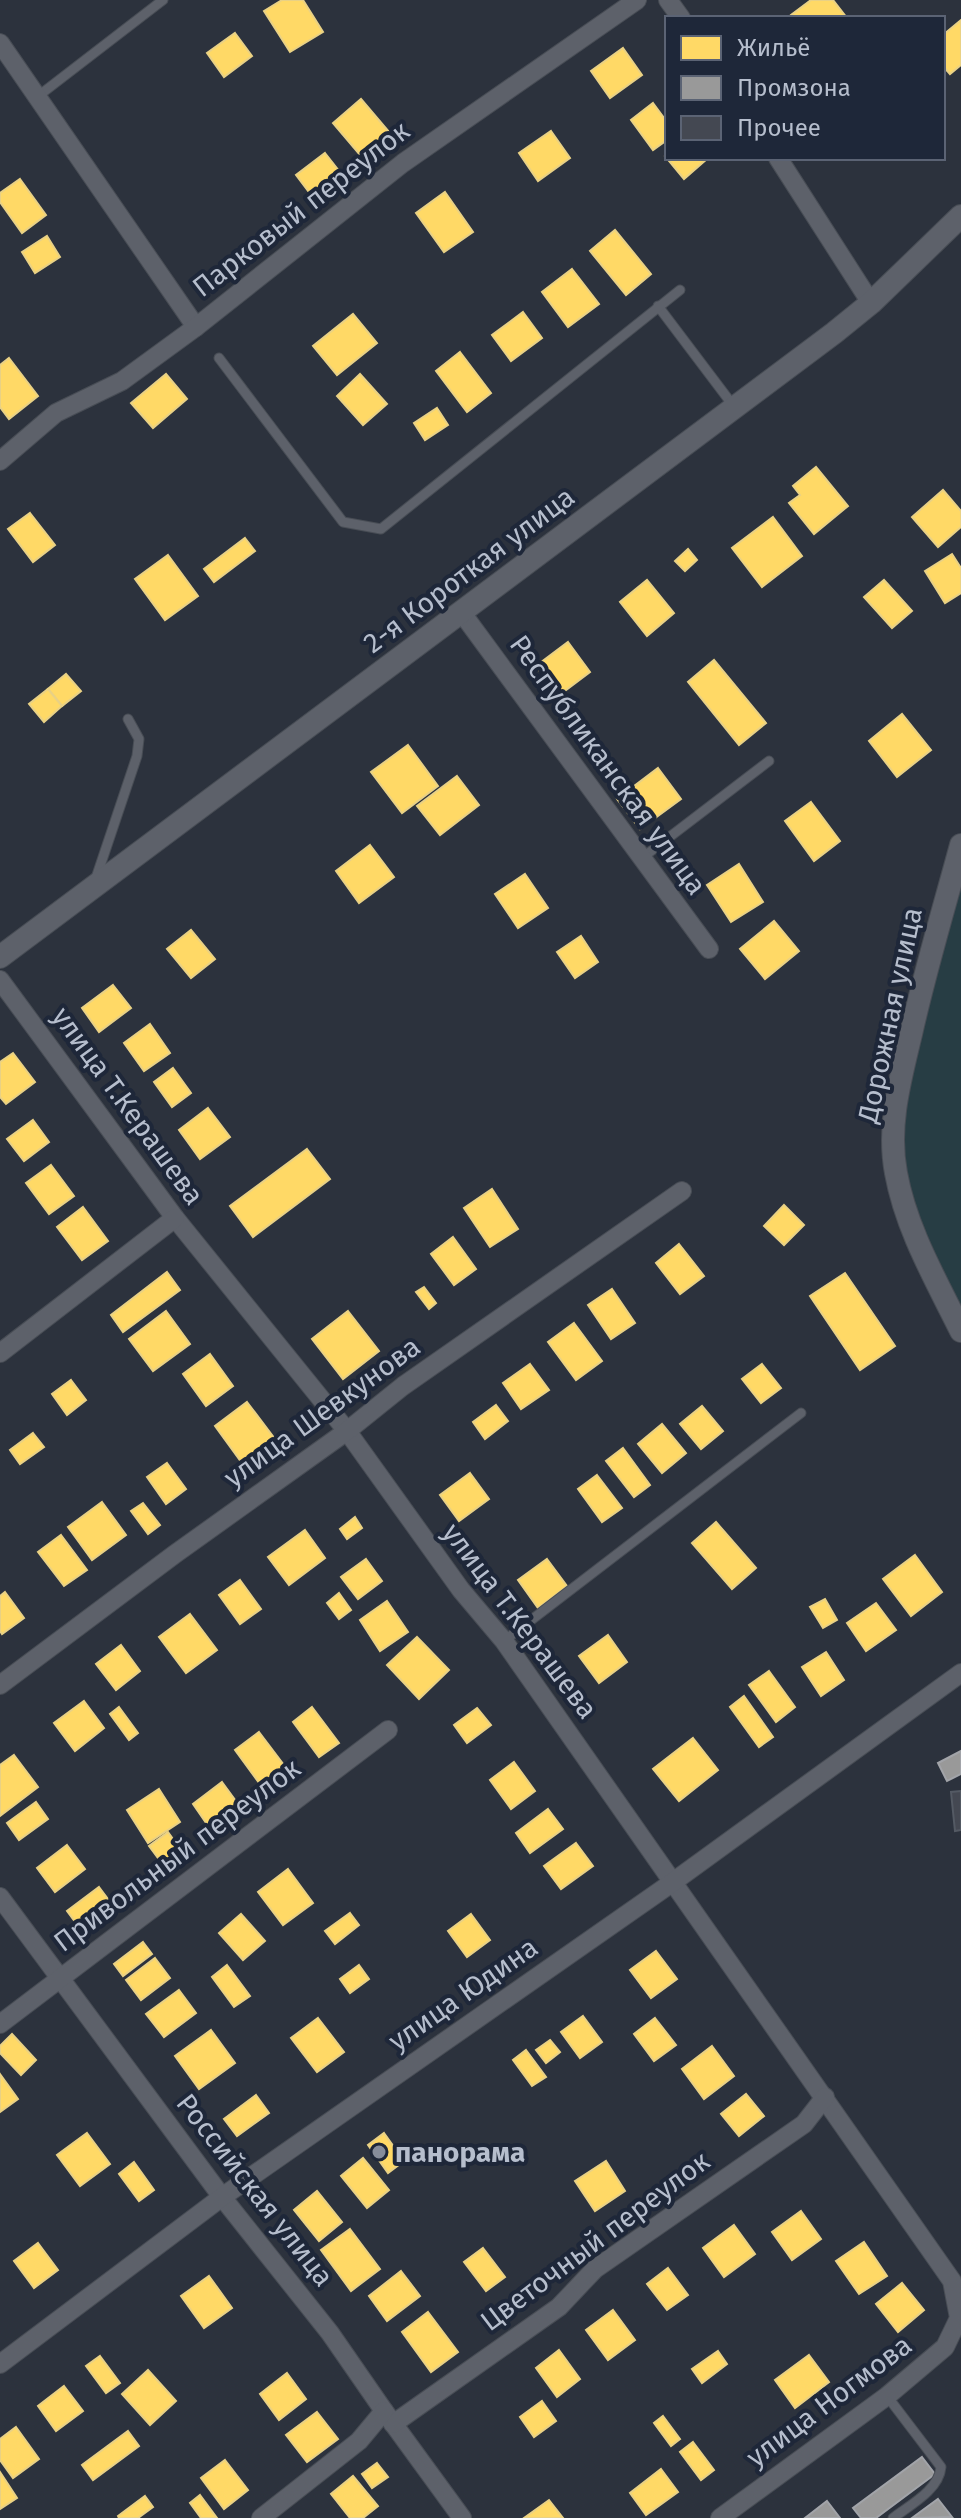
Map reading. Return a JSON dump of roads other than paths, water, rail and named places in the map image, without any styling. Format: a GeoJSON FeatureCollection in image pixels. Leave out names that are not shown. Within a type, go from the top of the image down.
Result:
{"type":"FeatureCollection","features":[{"type":"Feature","properties":{"kind":"street","name":"Парковый переулок"},"geometry":{"type":"LineString","coordinates":[[0,461],[56,413],[122,381],[196,327],[403,163],[637,0]]}},
{"type":"Feature","properties":{"kind":"street"},"geometry":{"type":"LineString","coordinates":[[0,43],[196,327]]}},
{"type":"Feature","properties":{"kind":"street"},"geometry":{"type":"LineString","coordinates":[[779,160],[871,303]]}},
{"type":"Feature","properties":{"kind":"street","name":"2-я Короткая улица"},"geometry":{"type":"LineString","coordinates":[[0,957],[834,333],[871,303],[961,216]]}},
{"type":"Feature","properties":{"kind":"street","name":"Республиканская улица"},"geometry":{"type":"LineString","coordinates":[[462,613],[709,949]]}},
{"type":"Feature","properties":{"kind":"street","name":"Дорожная улица"},"geometry":{"type":"LineString","coordinates":[[961,845],[907,1052],[892,1149],[905,1211],[961,1331]]}},
{"type":"Feature","properties":{"kind":"street","name":"улица Т.Керашева"},"geometry":{"type":"LineString","coordinates":[[0,980],[175,1218],[347,1431],[461,1590],[504,1641],[952,2281],[959,2318]]}},
{"type":"Feature","properties":{"kind":"street","name":"улица Шевкунова"},"geometry":{"type":"LineString","coordinates":[[0,1685],[347,1431],[403,1386],[682,1191]]}},
{"type":"Feature","properties":{"kind":"street"},"geometry":{"type":"LineString","coordinates":[[0,1353],[175,1218]]}},
{"type":"Feature","properties":{"kind":"street","name":"улица Юдина"},"geometry":{"type":"LineString","coordinates":[[0,2364],[222,2197],[673,1882],[961,1673]]}},
{"type":"Feature","properties":{"kind":"street","name":"Привольный переулок"},"geometry":{"type":"LineString","coordinates":[[0,2024],[388,1730]]}},
{"type":"Feature","properties":{"kind":"street","name":"Российская улица"},"geometry":{"type":"LineString","coordinates":[[0,1897],[222,2197],[330,2333],[462,2518]]}},
{"type":"Feature","properties":{"kind":"street","name":"Цветочный переулок"},"geometry":{"type":"LineString","coordinates":[[261,2518],[388,2418],[559,2307],[595,2269],[804,2124],[825,2097]]}},
{"type":"Feature","properties":{"kind":"street","name":"улица Ногмова"},"geometry":{"type":"LineString","coordinates":[[720,2518],[887,2396],[945,2347],[959,2318]]}},
{"type":"Feature","properties":{"kind":"lane"},"geometry":{"type":"LineString","coordinates":[[37,97],[163,0]]}},
{"type":"Feature","properties":{"kind":"lane"},"geometry":{"type":"LineString","coordinates":[[219,358],[343,522],[381,529],[680,290]]}},
{"type":"Feature","properties":{"kind":"lane"},"geometry":{"type":"LineString","coordinates":[[658,306],[735,408]]}},
{"type":"Feature","properties":{"kind":"lane"},"geometry":{"type":"LineString","coordinates":[[93,888],[137,756],[139,739],[128,719]]}},
{"type":"Feature","properties":{"kind":"lane"},"geometry":{"type":"LineString","coordinates":[[642,858],[769,761]]}},
{"type":"Feature","properties":{"kind":"lane"},"geometry":{"type":"LineString","coordinates":[[504,1641],[801,1413]]}},
{"type":"Feature","properties":{"kind":"lane"},"geometry":{"type":"LineString","coordinates":[[887,2396],[941,2467],[940,2477],[922,2497],[893,2518]]}},
{"type":"Feature","properties":{"kind":"place","name":"панорама"},"geometry":{"type":"Point","coordinates":[379,2152]}}]}
